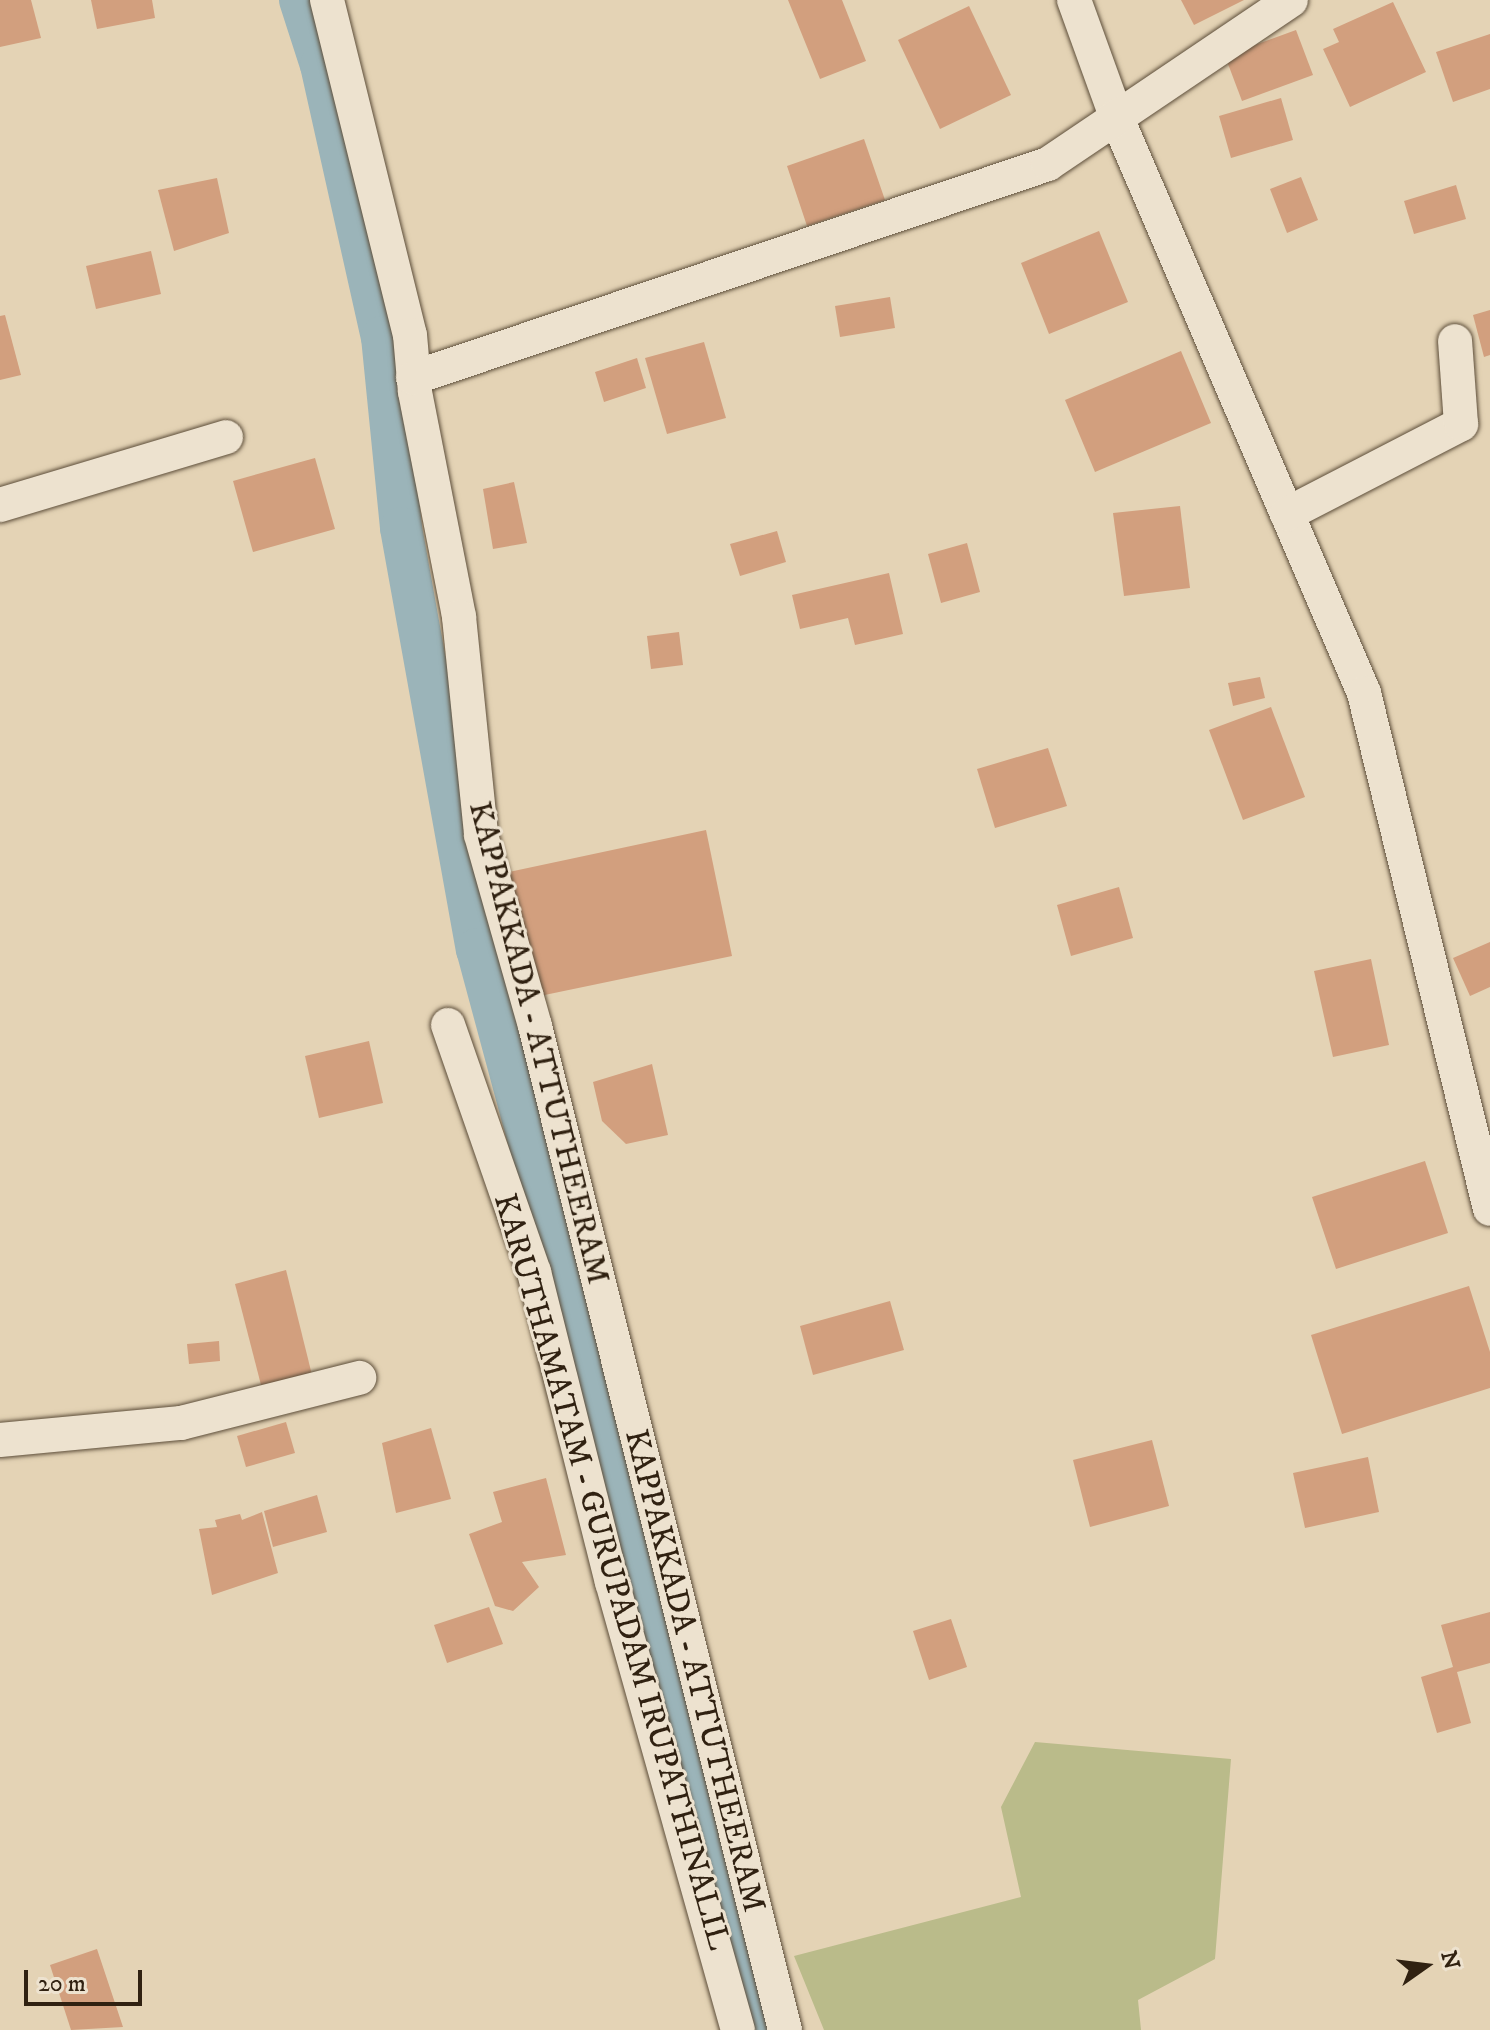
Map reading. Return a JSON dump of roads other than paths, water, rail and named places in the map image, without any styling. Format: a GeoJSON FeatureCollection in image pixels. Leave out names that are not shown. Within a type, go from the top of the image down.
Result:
{"type":"FeatureCollection","features":[{"type":"Feature","properties":{"kind":"street","name":"KAPPAKKADA - ATTUTHEERAM"},"geometry":{"type":"LineString","coordinates":[[327,0],[410,335],[413,378],[459,617],[481,835],[535,1026],[785,2030]]}},
{"type":"Feature","properties":{"kind":"street"},"geometry":{"type":"LineString","coordinates":[[1074,0],[1116,116],[1364,693],[1490,1209]]}},
{"type":"Feature","properties":{"kind":"street"},"geometry":{"type":"LineString","coordinates":[[413,378],[1048,164],[1291,0]]}},
{"type":"Feature","properties":{"kind":"street"},"geometry":{"type":"LineString","coordinates":[[1287,514],[1461,424],[1455,341]]}},
{"type":"Feature","properties":{"kind":"street"},"geometry":{"type":"LineString","coordinates":[[0,505],[226,437]]}},
{"type":"Feature","properties":{"kind":"street","name":"KARUTHAMATAM - GURUPADAM IRUPATHINALIL"},"geometry":{"type":"LineString","coordinates":[[448,1025],[534,1272],[612,1582],[738,2030]]}},
{"type":"Feature","properties":{"kind":"street"},"geometry":{"type":"LineString","coordinates":[[0,1440],[181,1423],[359,1378]]}},
{"type":"Feature","properties":{"kind":"waterway"},"geometry":{"type":"LineString","coordinates":[[300,0],[321,65],[382,337],[401,528],[477,949],[768,2030]]}}]}
